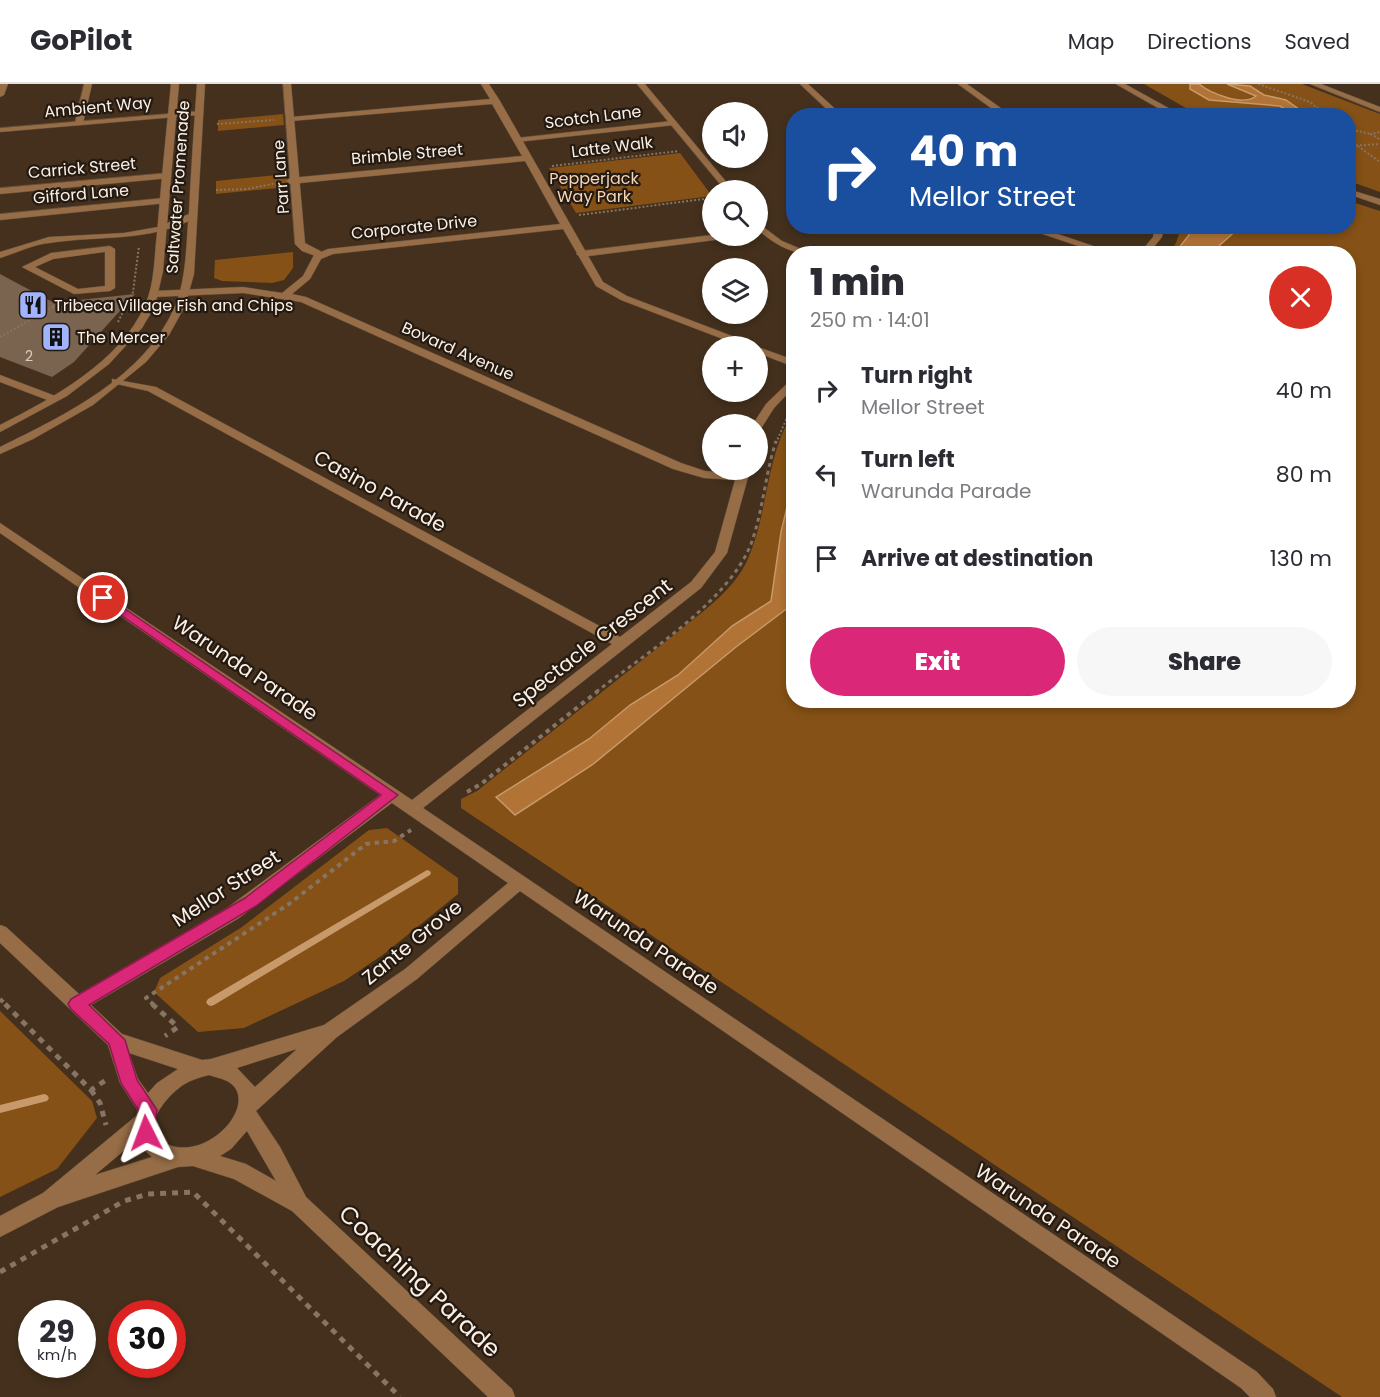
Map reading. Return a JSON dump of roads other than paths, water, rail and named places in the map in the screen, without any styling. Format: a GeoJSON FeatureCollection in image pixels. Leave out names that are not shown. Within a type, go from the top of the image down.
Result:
{"type":"FeatureCollection","features":[{"type":"Feature","properties":{"kind":"street"},"geometry":{"type":"LineString","coordinates":[[0,95],[4,84]]}},
{"type":"Feature","properties":{"kind":"street"},"geometry":{"type":"LineString","coordinates":[[79,123],[88,84]]}},
{"type":"Feature","properties":{"kind":"street","name":"Saltwater Promenade"},"geometry":{"type":"LineString","coordinates":[[0,429],[54,399],[113,354],[141,322],[154,294],[175,84]]}},
{"type":"Feature","properties":{"kind":"street","name":"Saltwater Promenade"},"geometry":{"type":"LineString","coordinates":[[0,451],[53,424],[116,381],[159,342],[179,311],[186,292],[194,215],[201,84]]}},
{"type":"Feature","properties":{"kind":"street","name":"Parr Lane"},"geometry":{"type":"LineString","coordinates":[[287,84],[291,119],[290,181],[300,244],[305,249],[321,255]]}},
{"type":"Feature","properties":{"kind":"street"},"geometry":{"type":"LineString","coordinates":[[485,84],[596,279],[613,293],[723,336]]}},
{"type":"Feature","properties":{"kind":"street"},"geometry":{"type":"LineString","coordinates":[[641,84],[720,180]]}},
{"type":"Feature","properties":{"kind":"street"},"geometry":{"type":"LineString","coordinates":[[804,84],[830,108]]}},
{"type":"Feature","properties":{"kind":"street"},"geometry":{"type":"LineString","coordinates":[[962,84],[996,108]]}},
{"type":"Feature","properties":{"kind":"street"},"geometry":{"type":"LineString","coordinates":[[1120,84],[1166,108]]}},
{"type":"Feature","properties":{"kind":"street"},"geometry":{"type":"LineString","coordinates":[[1129,84],[1137,91]]}},
{"type":"Feature","properties":{"kind":"street"},"geometry":{"type":"LineString","coordinates":[[1314,84],[1380,110]]}},
{"type":"Feature","properties":{"kind":"street"},"geometry":{"type":"LineString","coordinates":[[291,119],[496,101]]}},
{"type":"Feature","properties":{"kind":"street","name":"Ambient Way"},"geometry":{"type":"LineString","coordinates":[[0,130],[199,113]]}},
{"type":"Feature","properties":{"kind":"street","name":"Scotch Lane"},"geometry":{"type":"LineString","coordinates":[[517,140],[672,123]]}},
{"type":"Feature","properties":{"kind":"street","name":"Brimble Street"},"geometry":{"type":"LineString","coordinates":[[290,181],[527,158]]}},
{"type":"Feature","properties":{"kind":"street","name":"Carrick Street"},"geometry":{"type":"LineString","coordinates":[[0,191],[167,176]]}},
{"type":"Feature","properties":{"kind":"street"},"geometry":{"type":"LineString","coordinates":[[1356,194],[1380,202]]}},
{"type":"Feature","properties":{"kind":"street","name":"Gifford Lane"},"geometry":{"type":"LineString","coordinates":[[0,217],[165,201]]}},
{"type":"Feature","properties":{"kind":"street"},"geometry":{"type":"LineString","coordinates":[[3,252],[37,242],[126,234],[162,228],[180,224],[194,215]]}},
{"type":"Feature","properties":{"kind":"street","name":"Corporate Drive"},"geometry":{"type":"LineString","coordinates":[[321,255],[344,249],[566,226]]}},
{"type":"Feature","properties":{"kind":"street"},"geometry":{"type":"LineString","coordinates":[[1049,234],[1087,246]]}},
{"type":"Feature","properties":{"kind":"street"},"geometry":{"type":"LineString","coordinates":[[768,236],[787,246]]}},
{"type":"Feature","properties":{"kind":"street"},"geometry":{"type":"LineString","coordinates":[[64,254],[68,238]]}},
{"type":"Feature","properties":{"kind":"street"},"geometry":{"type":"LineString","coordinates":[[582,254],[702,239]]}},
{"type":"Feature","properties":{"kind":"street"},"geometry":{"type":"LineString","coordinates":[[110,249],[110,288],[77,292],[27,267],[51,256],[64,254],[110,249]]}},
{"type":"Feature","properties":{"kind":"street"},"geometry":{"type":"LineString","coordinates":[[286,295],[307,277],[321,255]]}},
{"type":"Feature","properties":{"kind":"street","name":"Bovard Avenue"},"geometry":{"type":"LineString","coordinates":[[154,294],[243,290],[286,295],[327,308],[677,466],[702,473]]}},
{"type":"Feature","properties":{"kind":"street"},"geometry":{"type":"LineString","coordinates":[[768,354],[786,360]]}},
{"type":"Feature","properties":{"kind":"street"},"geometry":{"type":"LineString","coordinates":[[0,378],[54,399]]}},
{"type":"Feature","properties":{"kind":"street","name":"Casino Parade"},"geometry":{"type":"LineString","coordinates":[[116,381],[152,389],[622,644]]}},
{"type":"Feature","properties":{"kind":"street"},"geometry":{"type":"LineString","coordinates":[[765,414],[786,389]]}},
{"type":"Feature","properties":{"kind":"street","name":"Spectacle Crescent"},"geometry":{"type":"LineString","coordinates":[[411,808],[685,595],[715,564],[727,537],[741,480]]}},
{"type":"Feature","properties":{"kind":"street","name":"Warunda Parade"},"geometry":{"type":"LineString","coordinates":[[0,527],[1249,1380],[1265,1397]]}},
{"type":"Feature","properties":{"kind":"street","name":"Mellor Street"},"geometry":{"type":"LineString","coordinates":[[76,1004],[250,902],[391,795]]}},
{"type":"Feature","properties":{"kind":"street","name":"Zante Grove"},"geometry":{"type":"LineString","coordinates":[[247,1110],[330,1031],[411,974],[519,883]]}},
{"type":"Feature","properties":{"kind":"street"},"geometry":{"type":"LineString","coordinates":[[0,932],[116,1040],[205,1068],[235,1074],[243,1082],[248,1093],[247,1110],[239,1129],[226,1142],[210,1152],[50,1200],[0,1227]]}},
{"type":"Feature","properties":{"kind":"street","name":"Zante Grove"},"geometry":{"type":"LineString","coordinates":[[205,1068],[330,1031]]}},
{"type":"Feature","properties":{"kind":"street"},"geometry":{"type":"LineString","coordinates":[[116,1040],[130,1083],[147,1115]]}},
{"type":"Feature","properties":{"kind":"street"},"geometry":{"type":"LineString","coordinates":[[184,1158],[162,1154],[152,1145],[146,1133],[147,1115],[154,1098],[175,1078],[205,1068]]}},
{"type":"Feature","properties":{"kind":"street","name":"Coaching Parade"},"geometry":{"type":"LineString","coordinates":[[247,1110],[299,1204]]}},
{"type":"Feature","properties":{"kind":"street"},"geometry":{"type":"LineString","coordinates":[[50,1200],[147,1115]]}},
{"type":"Feature","properties":{"kind":"street","name":"Coaching Parade"},"geometry":{"type":"LineString","coordinates":[[184,1158],[239,1171],[299,1204],[504,1397]]}},
{"type":"Feature","properties":{"kind":"waterway"},"geometry":{"type":"LineString","coordinates":[[211,1002],[427,873]]}},
{"type":"Feature","properties":{"kind":"waterway"},"geometry":{"type":"LineString","coordinates":[[0,1109],[44,1098]]}},
{"type":"Feature","properties":{"kind":"place","name":"Tribeca Village Fish and Chips"},"geometry":{"type":"Point","coordinates":[33,305]}},
{"type":"Feature","properties":{"kind":"place","name":"The Mercer"},"geometry":{"type":"Point","coordinates":[56,337]}},
{"type":"Feature","properties":{"kind":"park label","name":"Pepperjack Way Park"},"geometry":{"type":"Point","coordinates":[594,187]}}]}
